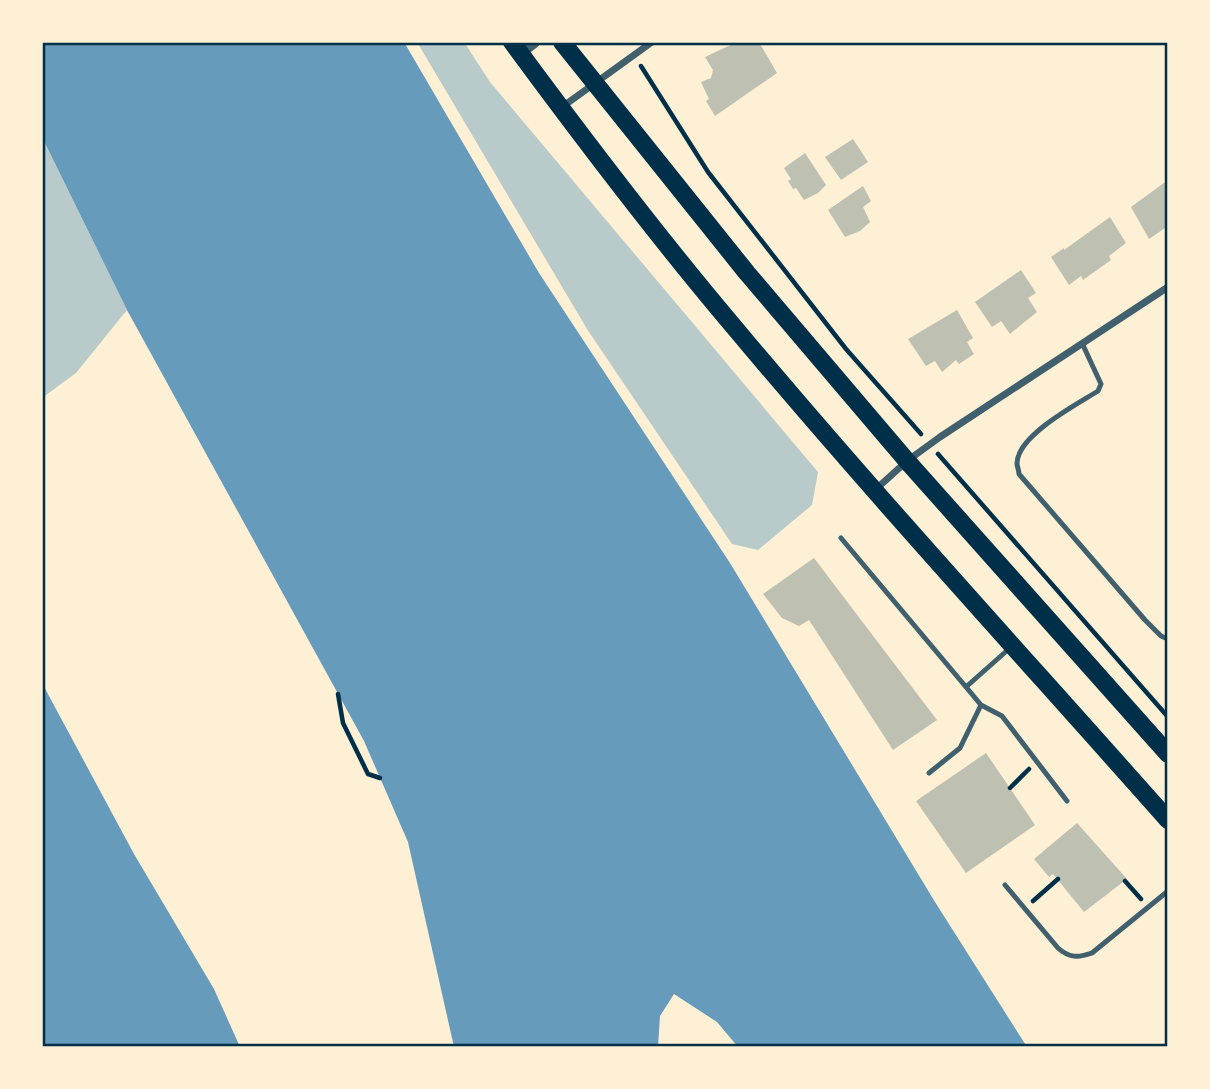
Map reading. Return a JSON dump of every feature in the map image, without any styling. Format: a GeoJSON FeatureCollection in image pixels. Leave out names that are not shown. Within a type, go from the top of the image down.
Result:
{"type":"FeatureCollection","features":[{"type":"Feature","properties":{"kind":"main road"},"geometry":{"type":"LineString","coordinates":[[562,42],[747,273],[906,461],[1165,747]]}},
{"type":"Feature","properties":{"kind":"main road"},"geometry":{"type":"LineString","coordinates":[[522,46],[560,108],[728,320],[874,490],[1168,820]]}},
{"type":"Feature","properties":{"kind":"street"},"geometry":{"type":"LineString","coordinates":[[560,108],[652,42]]}},
{"type":"Feature","properties":{"kind":"street"},"geometry":{"type":"LineString","coordinates":[[874,490],[906,461],[1168,287]]}},
{"type":"Feature","properties":{"kind":"lane"},"geometry":{"type":"LineString","coordinates":[[1082,343],[1101,384],[1098,391],[1034,433],[1017,463],[1020,474],[1145,620],[1161,636],[1168,639]]}},
{"type":"Feature","properties":{"kind":"lane"},"geometry":{"type":"LineString","coordinates":[[841,538],[981,705],[1002,716],[1067,801]]}},
{"type":"Feature","properties":{"kind":"lane"},"geometry":{"type":"LineString","coordinates":[[966,687],[1013,645]]}},
{"type":"Feature","properties":{"kind":"lane"},"geometry":{"type":"LineString","coordinates":[[929,773],[960,748],[981,705]]}},
{"type":"Feature","properties":{"kind":"lane"},"geometry":{"type":"LineString","coordinates":[[1006,885],[1066,956],[1080,957],[1092,953],[1168,891]]}},
{"type":"Feature","properties":{"kind":"path"},"geometry":{"type":"LineString","coordinates":[[634,56],[708,172],[846,349],[1168,717]]}},
{"type":"Feature","properties":{"kind":"path"},"geometry":{"type":"LineString","coordinates":[[338,694],[343,723],[363,764],[368,774],[380,778]]}},
{"type":"Feature","properties":{"kind":"path"},"geometry":{"type":"LineString","coordinates":[[1010,788],[1037,761]]}},
{"type":"Feature","properties":{"kind":"path"},"geometry":{"type":"LineString","coordinates":[[1024,908],[1058,879]]}},
{"type":"Feature","properties":{"kind":"path"},"geometry":{"type":"LineString","coordinates":[[1125,881],[1148,907]]}},
{"type":"Feature","properties":{"kind":"shaded area"},"geometry":{"type":"Polygon","coordinates":[[[417,42],[464,42],[490,82],[818,472],[812,505],[758,550],[732,544],[587,329],[417,42]]]}},
{"type":"Feature","properties":{"kind":"shaded area"},"geometry":{"type":"Polygon","coordinates":[[[42,137],[127,310],[76,373],[42,398],[42,137]]]}},
{"type":"Feature","properties":{"kind":"water"},"geometry":{"type":"Polygon","coordinates":[[[42,42],[404,42],[539,273],[730,563],[935,902],[1027,1047],[738,1047],[717,1022],[674,994],[660,1016],[658,1047],[454,1047],[408,842],[364,741],[127,310],[42,137],[42,42]]]}},
{"type":"Feature","properties":{"kind":"water"},"geometry":{"type":"Polygon","coordinates":[[[42,683],[134,854],[214,989],[240,1047],[42,1047],[42,683]]]}},
{"type":"Feature","properties":{"kind":"building"},"geometry":{"type":"Polygon","coordinates":[[[737,42],[759,42],[777,73],[715,116],[706,101],[709,99],[701,82],[711,78],[713,70],[705,57],[737,42]]]}},
{"type":"Feature","properties":{"kind":"building"},"geometry":{"type":"Polygon","coordinates":[[[853,139],[868,162],[841,180],[825,157],[853,139]]]}},
{"type":"Feature","properties":{"kind":"building"},"geometry":{"type":"Polygon","coordinates":[[[805,153],[826,185],[818,193],[804,200],[788,181],[791,179],[784,168],[805,153]]]}},
{"type":"Feature","properties":{"kind":"building"},"geometry":{"type":"Polygon","coordinates":[[[1168,180],[1168,226],[1149,239],[1131,207],[1168,180]]]}},
{"type":"Feature","properties":{"kind":"building"},"geometry":{"type":"Polygon","coordinates":[[[863,186],[871,201],[863,207],[870,222],[860,231],[845,237],[828,210],[863,186]]]}},
{"type":"Feature","properties":{"kind":"building"},"geometry":{"type":"Polygon","coordinates":[[[1110,217],[1126,243],[1109,256],[1111,260],[1083,280],[1081,276],[1069,285],[1051,257],[1110,217]]]}},
{"type":"Feature","properties":{"kind":"building"},"geometry":{"type":"Polygon","coordinates":[[[1021,270],[1036,293],[1028,298],[1037,312],[1010,334],[1001,321],[992,327],[975,302],[1021,270]]]}},
{"type":"Feature","properties":{"kind":"building"},"geometry":{"type":"Polygon","coordinates":[[[957,310],[973,338],[967,342],[974,354],[959,364],[956,360],[942,372],[935,361],[926,366],[908,339],[957,310]]]}},
{"type":"Feature","properties":{"kind":"building"},"geometry":{"type":"Polygon","coordinates":[[[814,558],[937,720],[893,750],[809,620],[799,626],[782,618],[763,594],[814,558]]]}},
{"type":"Feature","properties":{"kind":"building"},"geometry":{"type":"Polygon","coordinates":[[[986,753],[1035,825],[966,873],[916,801],[986,753]]]}},
{"type":"Feature","properties":{"kind":"building"},"geometry":{"type":"Polygon","coordinates":[[[1077,823],[1127,879],[1084,912],[1053,874],[1049,877],[1034,859],[1077,823]]]}}]}
